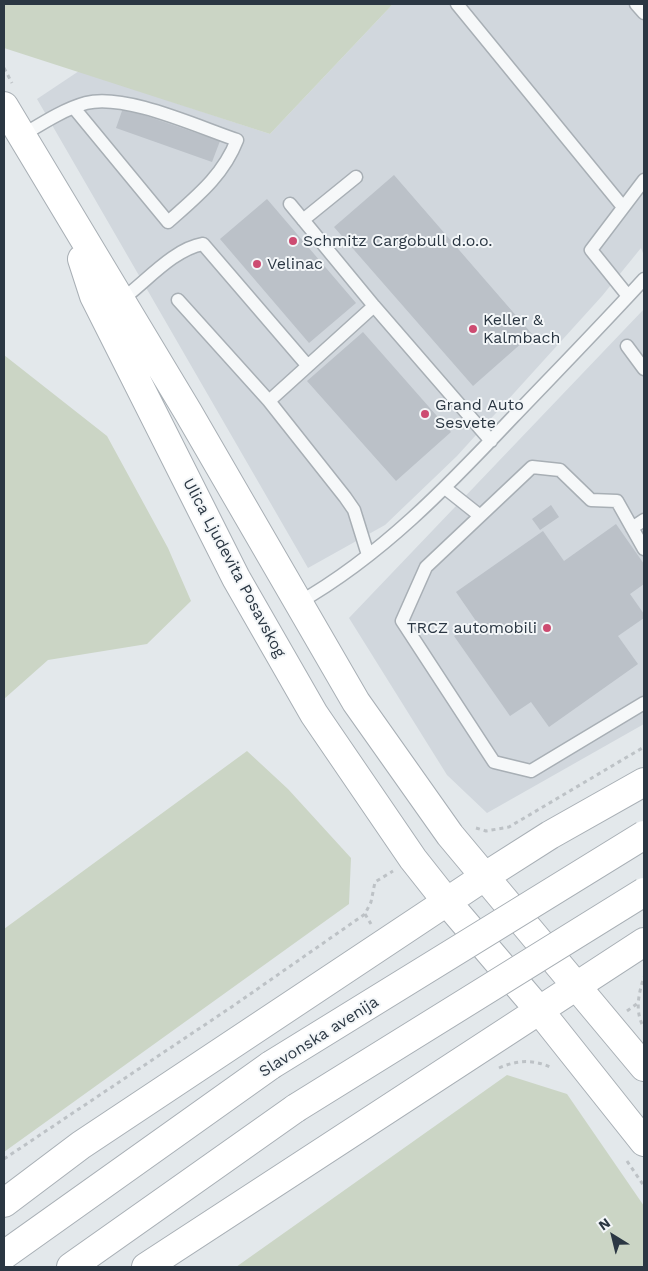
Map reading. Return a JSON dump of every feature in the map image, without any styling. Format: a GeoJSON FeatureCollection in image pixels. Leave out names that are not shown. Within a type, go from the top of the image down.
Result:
{"type":"FeatureCollection","features":[{"type":"Feature","properties":{"kind":"main road","name":"Ulica Ljudevita Posavskog"},"geometry":{"type":"LineString","coordinates":[[4,106],[65,211],[188,412],[356,702],[450,835],[576,986],[610,1023],[644,1067]]}},
{"type":"Feature","properties":{"kind":"main road","name":"Ulica Ljudevita Posavskog"},"geometry":{"type":"LineString","coordinates":[[65,211],[94,296],[236,578],[314,714],[408,852],[446,902],[538,1010],[635,1151]]}},
{"type":"Feature","properties":{"kind":"main road"},"geometry":{"type":"LineString","coordinates":[[4,1203],[81,1145],[484,877],[550,835],[644,782]]}},
{"type":"Feature","properties":{"kind":"main road","name":"Slavonska avenija"},"geometry":{"type":"LineString","coordinates":[[4,1255],[271,1066],[644,835]]}},
{"type":"Feature","properties":{"kind":"main road"},"geometry":{"type":"LineString","coordinates":[[70,1267],[296,1108],[644,892]]}},
{"type":"Feature","properties":{"kind":"main road"},"geometry":{"type":"LineString","coordinates":[[146,1267],[644,942]]}},
{"type":"Feature","properties":{"kind":"lane"},"geometry":{"type":"LineString","coordinates":[[457,4],[623,207]]}},
{"type":"Feature","properties":{"kind":"lane"},"geometry":{"type":"LineString","coordinates":[[636,4],[644,13]]}},
{"type":"Feature","properties":{"kind":"lane"},"geometry":{"type":"LineString","coordinates":[[21,136],[74,108],[86,103],[104,101],[126,102],[237,140],[230,158],[216,179],[168,222],[74,108]]}},
{"type":"Feature","properties":{"kind":"lane"},"geometry":{"type":"LineString","coordinates":[[304,220],[356,177]]}},
{"type":"Feature","properties":{"kind":"lane"},"geometry":{"type":"LineString","coordinates":[[628,296],[591,250],[644,180]]}},
{"type":"Feature","properties":{"kind":"lane"},"geometry":{"type":"LineString","coordinates":[[290,204],[374,306],[491,441]]}},
{"type":"Feature","properties":{"kind":"lane"},"geometry":{"type":"LineString","coordinates":[[120,301],[178,254],[190,246],[203,244],[307,365]]}},
{"type":"Feature","properties":{"kind":"lane"},"geometry":{"type":"LineString","coordinates":[[298,603],[389,540],[445,488],[644,279]]}},
{"type":"Feature","properties":{"kind":"lane"},"geometry":{"type":"LineString","coordinates":[[178,300],[269,401],[354,510],[368,555]]}},
{"type":"Feature","properties":{"kind":"lane"},"geometry":{"type":"LineString","coordinates":[[269,401],[374,306]]}},
{"type":"Feature","properties":{"kind":"lane"},"geometry":{"type":"LineString","coordinates":[[627,346],[644,369]]}},
{"type":"Feature","properties":{"kind":"lane"},"geometry":{"type":"LineString","coordinates":[[644,549],[616,501],[591,500],[560,470],[532,467],[426,567],[402,621],[494,762],[531,771],[644,703]]}},
{"type":"Feature","properties":{"kind":"lane"},"geometry":{"type":"LineString","coordinates":[[445,488],[479,515]]}},
{"type":"Feature","properties":{"kind":"lane"},"geometry":{"type":"LineString","coordinates":[[632,528],[644,520]]}},
{"type":"Feature","properties":{"kind":"path"},"geometry":{"type":"LineString","coordinates":[[467,825],[486,831],[509,827],[644,747]]}},
{"type":"Feature","properties":{"kind":"path"},"geometry":{"type":"LineString","coordinates":[[4,1159],[233,1006],[365,914],[372,902],[375,882],[381,878]]}},
{"type":"Feature","properties":{"kind":"path"},"geometry":{"type":"LineString","coordinates":[[365,914],[373,927]]}},
{"type":"Feature","properties":{"kind":"path"},"geometry":{"type":"LineString","coordinates":[[644,977],[639,991],[638,1003],[640,1021],[644,1028]]}},
{"type":"Feature","properties":{"kind":"path"},"geometry":{"type":"LineString","coordinates":[[631,1008],[638,1003]]}},
{"type":"Feature","properties":{"kind":"path"},"geometry":{"type":"LineString","coordinates":[[492,1071],[516,1060],[542,1062],[556,1070]]}},
{"type":"Feature","properties":{"kind":"path"},"geometry":{"type":"LineString","coordinates":[[635,1151],[644,1186]]}},
{"type":"Feature","properties":{"kind":"shaded area"},"geometry":{"type":"Polygon","coordinates":[[[393,4],[644,4],[644,256],[641,248],[602,296],[457,456],[385,525],[308,568],[37,99],[79,71],[270,134],[393,4]]]}},
{"type":"Feature","properties":{"kind":"shaded area"},"geometry":{"type":"Polygon","coordinates":[[[644,309],[644,724],[487,813],[447,775],[349,618],[644,309]]]}},
{"type":"Feature","properties":{"kind":"green space"},"geometry":{"type":"Polygon","coordinates":[[[4,4],[393,4],[270,134],[4,48],[4,4]]]}},
{"type":"Feature","properties":{"kind":"green space"},"geometry":{"type":"Polygon","coordinates":[[[4,355],[107,436],[168,548],[191,601],[147,644],[48,660],[4,699],[4,355]]]}},
{"type":"Feature","properties":{"kind":"green space"},"geometry":{"type":"Polygon","coordinates":[[[247,751],[288,789],[351,858],[349,904],[4,1152],[4,929],[247,751]]]}},
{"type":"Feature","properties":{"kind":"green space"},"geometry":{"type":"Polygon","coordinates":[[[507,1075],[567,1094],[644,1206],[644,1267],[236,1267],[507,1075]]]}},
{"type":"Feature","properties":{"kind":"building"},"geometry":{"type":"Polygon","coordinates":[[[123,108],[220,141],[212,162],[116,128],[123,108]]]}},
{"type":"Feature","properties":{"kind":"building"},"geometry":{"type":"Polygon","coordinates":[[[394,175],[532,334],[473,386],[334,227],[394,175]]]}},
{"type":"Feature","properties":{"kind":"building"},"geometry":{"type":"Polygon","coordinates":[[[267,199],[356,303],[309,343],[220,239],[267,199]]]}},
{"type":"Feature","properties":{"kind":"building"},"geometry":{"type":"Polygon","coordinates":[[[363,332],[451,432],[396,481],[307,381],[363,332]]]}},
{"type":"Feature","properties":{"kind":"building"},"geometry":{"type":"Polygon","coordinates":[[[551,505],[559,517],[540,530],[532,519],[551,505]]]}},
{"type":"Feature","properties":{"kind":"building","name":"TRCZ automobili"},"geometry":{"type":"Polygon","coordinates":[[[616,524],[644,564],[644,584],[630,594],[644,614],[644,618],[618,636],[638,664],[549,727],[531,702],[510,716],[454,636],[476,621],[456,592],[543,531],[564,561],[616,524]]]}},
{"type":"Feature","properties":{"kind":"place","name":"Schmitz Cargobull d.o.o."},"geometry":{"type":"Point","coordinates":[293,241]}},
{"type":"Feature","properties":{"kind":"place","name":"Velinac"},"geometry":{"type":"Point","coordinates":[257,264]}},
{"type":"Feature","properties":{"kind":"place","name":"Keller & Kalmbach"},"geometry":{"type":"Point","coordinates":[473,329]}},
{"type":"Feature","properties":{"kind":"place","name":"Grand Auto Sesvete"},"geometry":{"type":"Point","coordinates":[425,414]}},
{"type":"Feature","properties":{"kind":"place","name":"TRCZ automobili"},"geometry":{"type":"Point","coordinates":[547,628]}}]}
